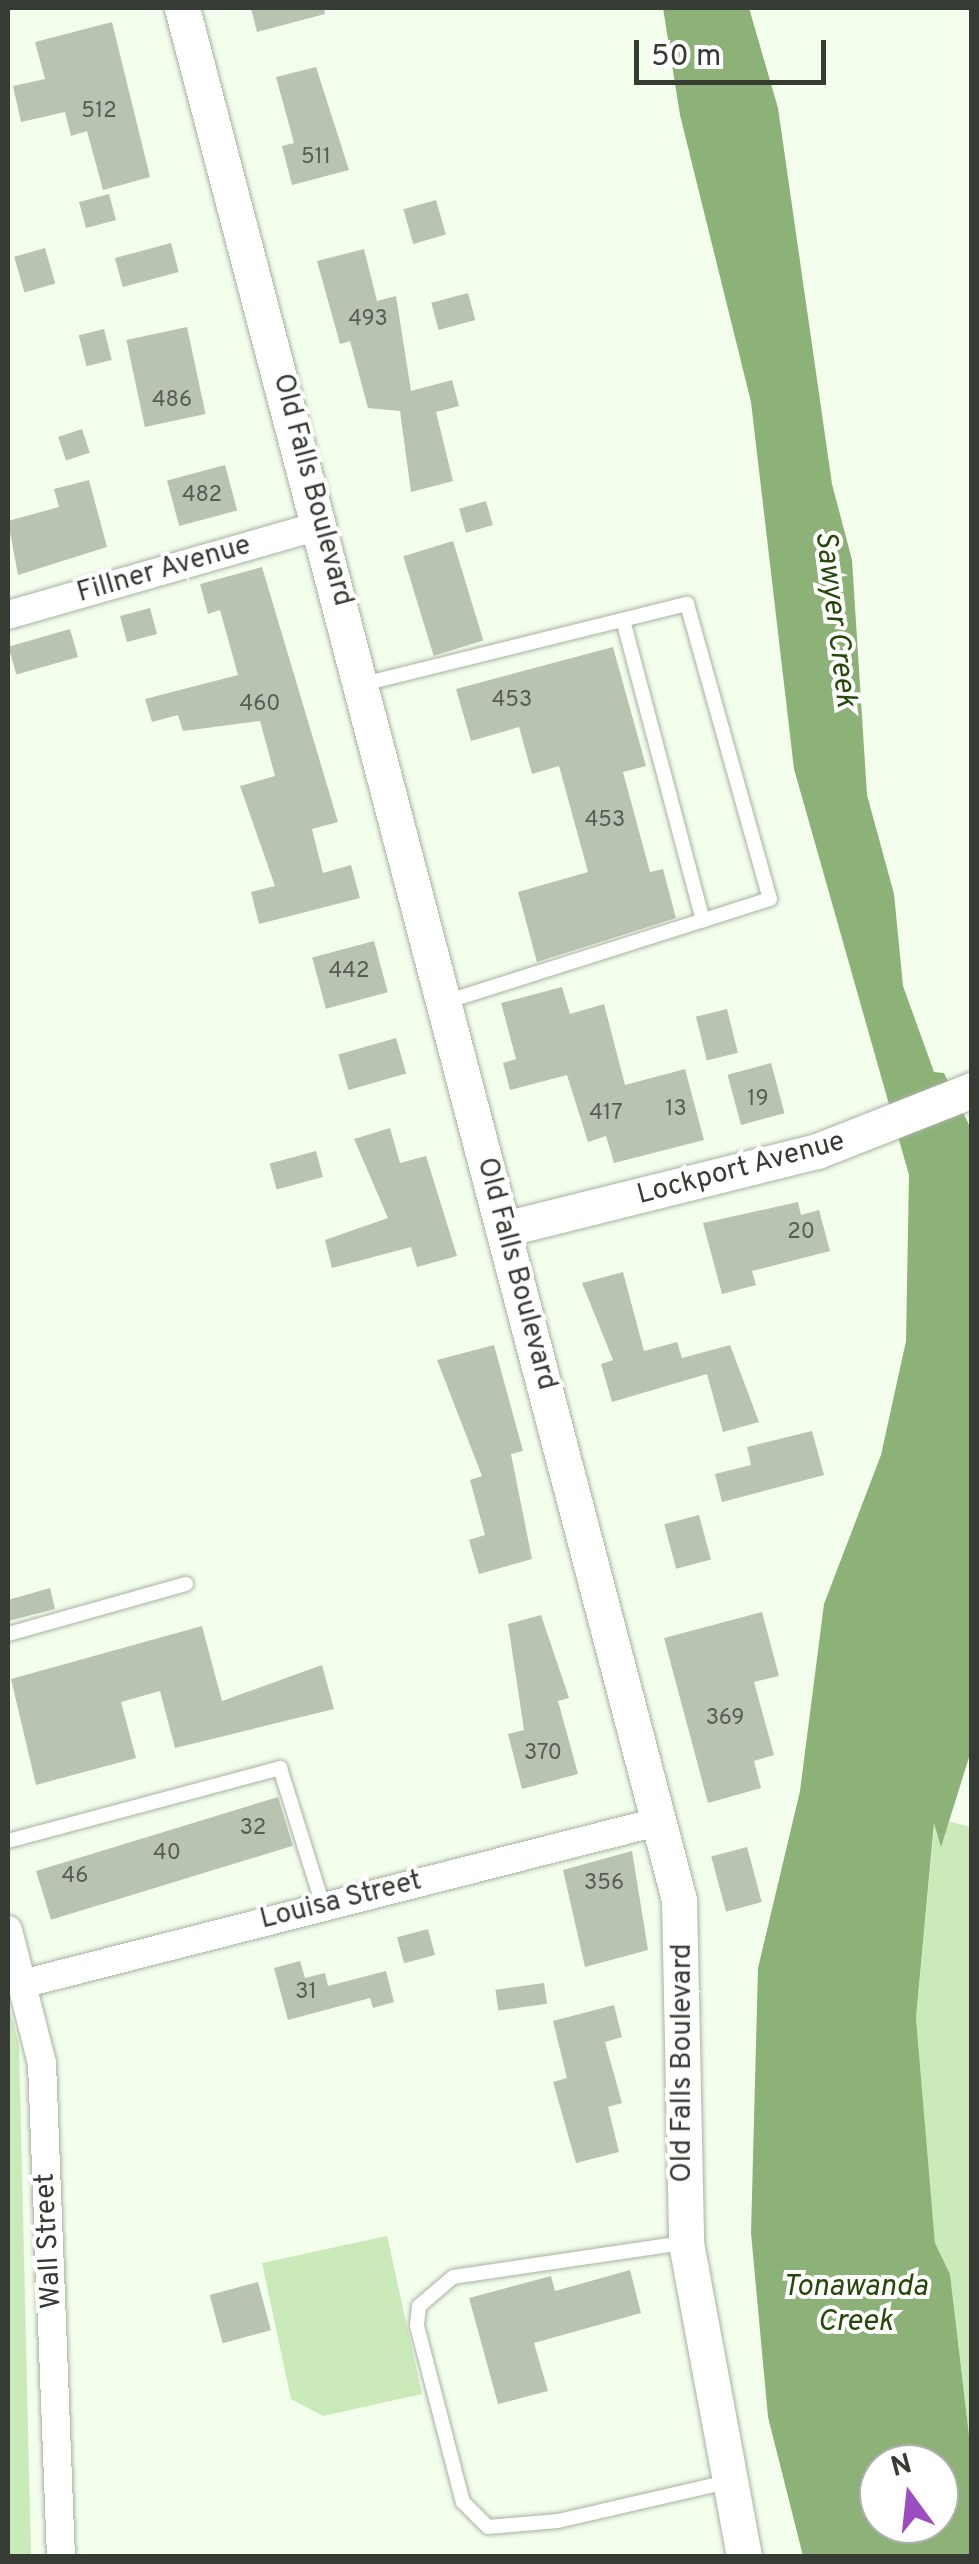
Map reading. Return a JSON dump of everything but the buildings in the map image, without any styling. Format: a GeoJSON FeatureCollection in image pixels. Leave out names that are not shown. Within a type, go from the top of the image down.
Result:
{"type":"FeatureCollection","features":[{"type":"Feature","properties":{"kind":"street","name":"Old Falls Boulevard"},"geometry":{"type":"LineString","coordinates":[[182,8],[662,1821],[682,1930],[686,2243],[727,2482],[744,2556]]}},
{"type":"Feature","properties":{"kind":"street","name":"Fillner Avenue"},"geometry":{"type":"LineString","coordinates":[[8,615],[321,525]]}},
{"type":"Feature","properties":{"kind":"street","name":"Lockport Avenue"},"geometry":{"type":"LineString","coordinates":[[504,1230],[876,1131],[971,1090]]}},
{"type":"Feature","properties":{"kind":"street","name":"Louisa Street"},"geometry":{"type":"LineString","coordinates":[[22,1984],[662,1821]]}},
{"type":"Feature","properties":{"kind":"street","name":"Wall Street"},"geometry":{"type":"LineString","coordinates":[[8,1930],[42,2063],[61,2556]]}},
{"type":"Feature","properties":{"kind":"lane"},"geometry":{"type":"LineString","coordinates":[[363,684],[687,604],[770,900],[445,1002]]}},
{"type":"Feature","properties":{"kind":"lane"},"geometry":{"type":"LineString","coordinates":[[624,620],[703,921]]}},
{"type":"Feature","properties":{"kind":"lane"},"geometry":{"type":"LineString","coordinates":[[8,1634],[186,1584]]}},
{"type":"Feature","properties":{"kind":"lane"},"geometry":{"type":"LineString","coordinates":[[8,1841],[280,1768],[323,1905]]}},
{"type":"Feature","properties":{"kind":"lane"},"geometry":{"type":"LineString","coordinates":[[686,2243],[452,2277],[419,2306],[417,2326],[464,2502],[488,2527],[558,2521],[727,2482]]}},
{"type":"Feature","properties":{"kind":"shaded area"},"geometry":{"type":"Polygon","coordinates":[[[935,1818],[971,1827],[971,2452],[950,2274],[935,2243],[916,2018],[935,1818]]]}},
{"type":"Feature","properties":{"kind":"shaded area"},"geometry":{"type":"Polygon","coordinates":[[[8,2004],[19,2045],[31,2556],[8,2556],[8,2004]]]}},
{"type":"Feature","properties":{"kind":"shaded area"},"geometry":{"type":"Polygon","coordinates":[[[387,2236],[422,2394],[323,2416],[291,2399],[262,2263],[387,2236]]]}},
{"type":"Feature","properties":{"kind":"water","name":"Tonawanda Creek"},"geometry":{"type":"Polygon","coordinates":[[[663,8],[749,8],[778,108],[832,484],[852,560],[867,795],[894,894],[903,986],[934,1072],[944,1073],[971,1129],[971,1751],[941,1847],[934,1823],[916,2018],[935,2243],[950,2274],[971,2452],[971,2556],[803,2556],[768,2417],[751,2233],[758,1968],[800,1791],[824,1604],[881,1455],[906,1341],[909,1175],[794,769],[751,402],[680,115],[663,8]]]}},
{"type":"Feature","properties":{"kind":"water label","name":"Sawyer Creek"},"geometry":{"type":"Point","coordinates":[834,619]}}]}
